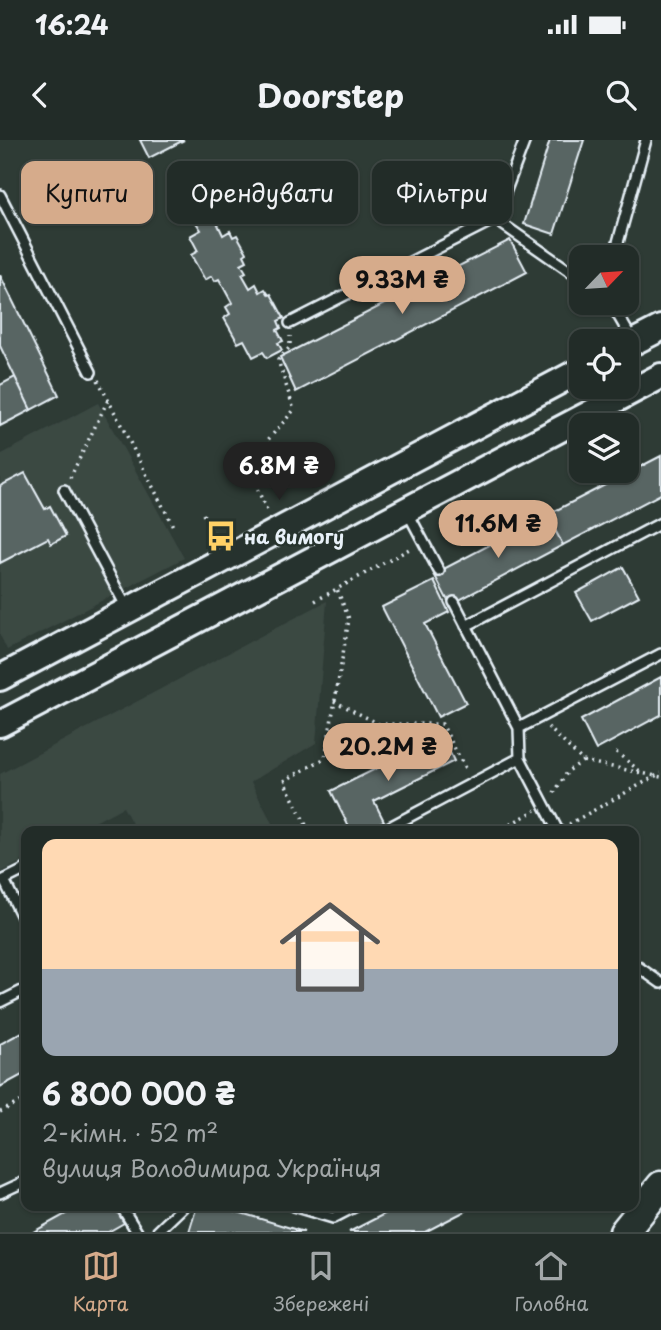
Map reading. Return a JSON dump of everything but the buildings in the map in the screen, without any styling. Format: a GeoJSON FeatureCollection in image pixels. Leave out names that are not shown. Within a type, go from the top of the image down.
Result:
{"type":"FeatureCollection","features":[{"type":"Feature","properties":{"kind":"main road"},"geometry":{"type":"LineString","coordinates":[[624,1232],[660,1190]]}},
{"type":"Feature","properties":{"kind":"street"},"geometry":{"type":"LineString","coordinates":[[639,339],[661,328]]}},
{"type":"Feature","properties":{"kind":"street"},"geometry":{"type":"LineString","coordinates":[[0,678],[569,376]]}},
{"type":"Feature","properties":{"kind":"street"},"geometry":{"type":"LineString","coordinates":[[0,724],[405,508],[661,376]]}},
{"type":"Feature","properties":{"kind":"lane"},"geometry":{"type":"LineString","coordinates":[[512,174],[525,140]]}},
{"type":"Feature","properties":{"kind":"lane"},"geometry":{"type":"LineString","coordinates":[[617,245],[646,140]]}},
{"type":"Feature","properties":{"kind":"lane"},"geometry":{"type":"LineString","coordinates":[[0,195],[91,372]]}},
{"type":"Feature","properties":{"kind":"lane"},"geometry":{"type":"LineString","coordinates":[[290,323],[485,224]]}},
{"type":"Feature","properties":{"kind":"lane"},"geometry":{"type":"LineString","coordinates":[[502,224],[569,271]]}},
{"type":"Feature","properties":{"kind":"lane"},"geometry":{"type":"LineString","coordinates":[[64,490],[128,611]]}},
{"type":"Feature","properties":{"kind":"lane"},"geometry":{"type":"LineString","coordinates":[[405,508],[439,571]]}},
{"type":"Feature","properties":{"kind":"lane"},"geometry":{"type":"LineString","coordinates":[[466,626],[661,523]]}},
{"type":"Feature","properties":{"kind":"lane"},"geometry":{"type":"LineString","coordinates":[[454,602],[519,729],[520,758],[556,826]]}},
{"type":"Feature","properties":{"kind":"lane"},"geometry":{"type":"LineString","coordinates":[[519,729],[661,654]]}},
{"type":"Feature","properties":{"kind":"lane"},"geometry":{"type":"LineString","coordinates":[[392,826],[520,758]]}},
{"type":"Feature","properties":{"kind":"lane"},"geometry":{"type":"LineString","coordinates":[[21,872],[2,881],[21,916]]}},
{"type":"Feature","properties":{"kind":"lane"},"geometry":{"type":"LineString","coordinates":[[639,968],[661,983]]}},
{"type":"Feature","properties":{"kind":"lane"},"geometry":{"type":"LineString","coordinates":[[0,1002],[21,992]]}},
{"type":"Feature","properties":{"kind":"lane"},"geometry":{"type":"LineString","coordinates":[[0,1194],[21,1184]]}},
{"type":"Feature","properties":{"kind":"lane"},"geometry":{"type":"LineString","coordinates":[[124,1211],[137,1232]]}},
{"type":"Feature","properties":{"kind":"lane"},"geometry":{"type":"LineString","coordinates":[[157,1232],[179,1211]]}},
{"type":"Feature","properties":{"kind":"lane"},"geometry":{"type":"LineString","coordinates":[[310,1211],[333,1218],[346,1211]]}},
{"type":"Feature","properties":{"kind":"path"},"geometry":{"type":"LineString","coordinates":[[267,510],[255,484],[260,449],[294,410],[278,360],[290,347],[290,323]]}},
{"type":"Feature","properties":{"kind":"path"},"geometry":{"type":"LineString","coordinates":[[91,372],[174,528]]}},
{"type":"Feature","properties":{"kind":"path"},"geometry":{"type":"LineString","coordinates":[[64,490],[108,400]]}},
{"type":"Feature","properties":{"kind":"path"},"geometry":{"type":"LineString","coordinates":[[203,514],[217,539]]}},
{"type":"Feature","properties":{"kind":"path"},"geometry":{"type":"LineString","coordinates":[[315,601],[411,549],[422,538]]}},
{"type":"Feature","properties":{"kind":"path"},"geometry":{"type":"LineString","coordinates":[[306,826],[284,781],[325,758],[349,619],[337,589]]}},
{"type":"Feature","properties":{"kind":"path"},"geometry":{"type":"LineString","coordinates":[[334,701],[379,724],[442,724],[473,783]]}},
{"type":"Feature","properties":{"kind":"path"},"geometry":{"type":"LineString","coordinates":[[540,718],[583,761],[655,776]]}},
{"type":"Feature","properties":{"kind":"path"},"geometry":{"type":"LineString","coordinates":[[616,752],[643,773]]}},
{"type":"Feature","properties":{"kind":"path"},"geometry":{"type":"LineString","coordinates":[[507,826],[545,805],[568,771],[583,761]]}},
{"type":"Feature","properties":{"kind":"path"},"geometry":{"type":"LineString","coordinates":[[567,826],[661,775]]}},
{"type":"Feature","properties":{"kind":"path"},"geometry":{"type":"LineString","coordinates":[[0,1112],[21,1102]]}},
{"type":"Feature","properties":{"kind":"shaded area"},"geometry":{"type":"Polygon","coordinates":[[[98,403],[184,558],[7,650],[0,635],[0,455],[98,403]]]}},
{"type":"Feature","properties":{"kind":"shaded area"},"geometry":{"type":"Polygon","coordinates":[[[327,601],[316,743],[251,782],[273,826],[133,826],[123,807],[87,826],[21,826],[21,862],[0,873],[0,774],[327,601]]]}},
{"type":"Feature","properties":{"kind":"place","name":"на вимогу"},"geometry":{"type":"Point","coordinates":[221,536]}}]}
